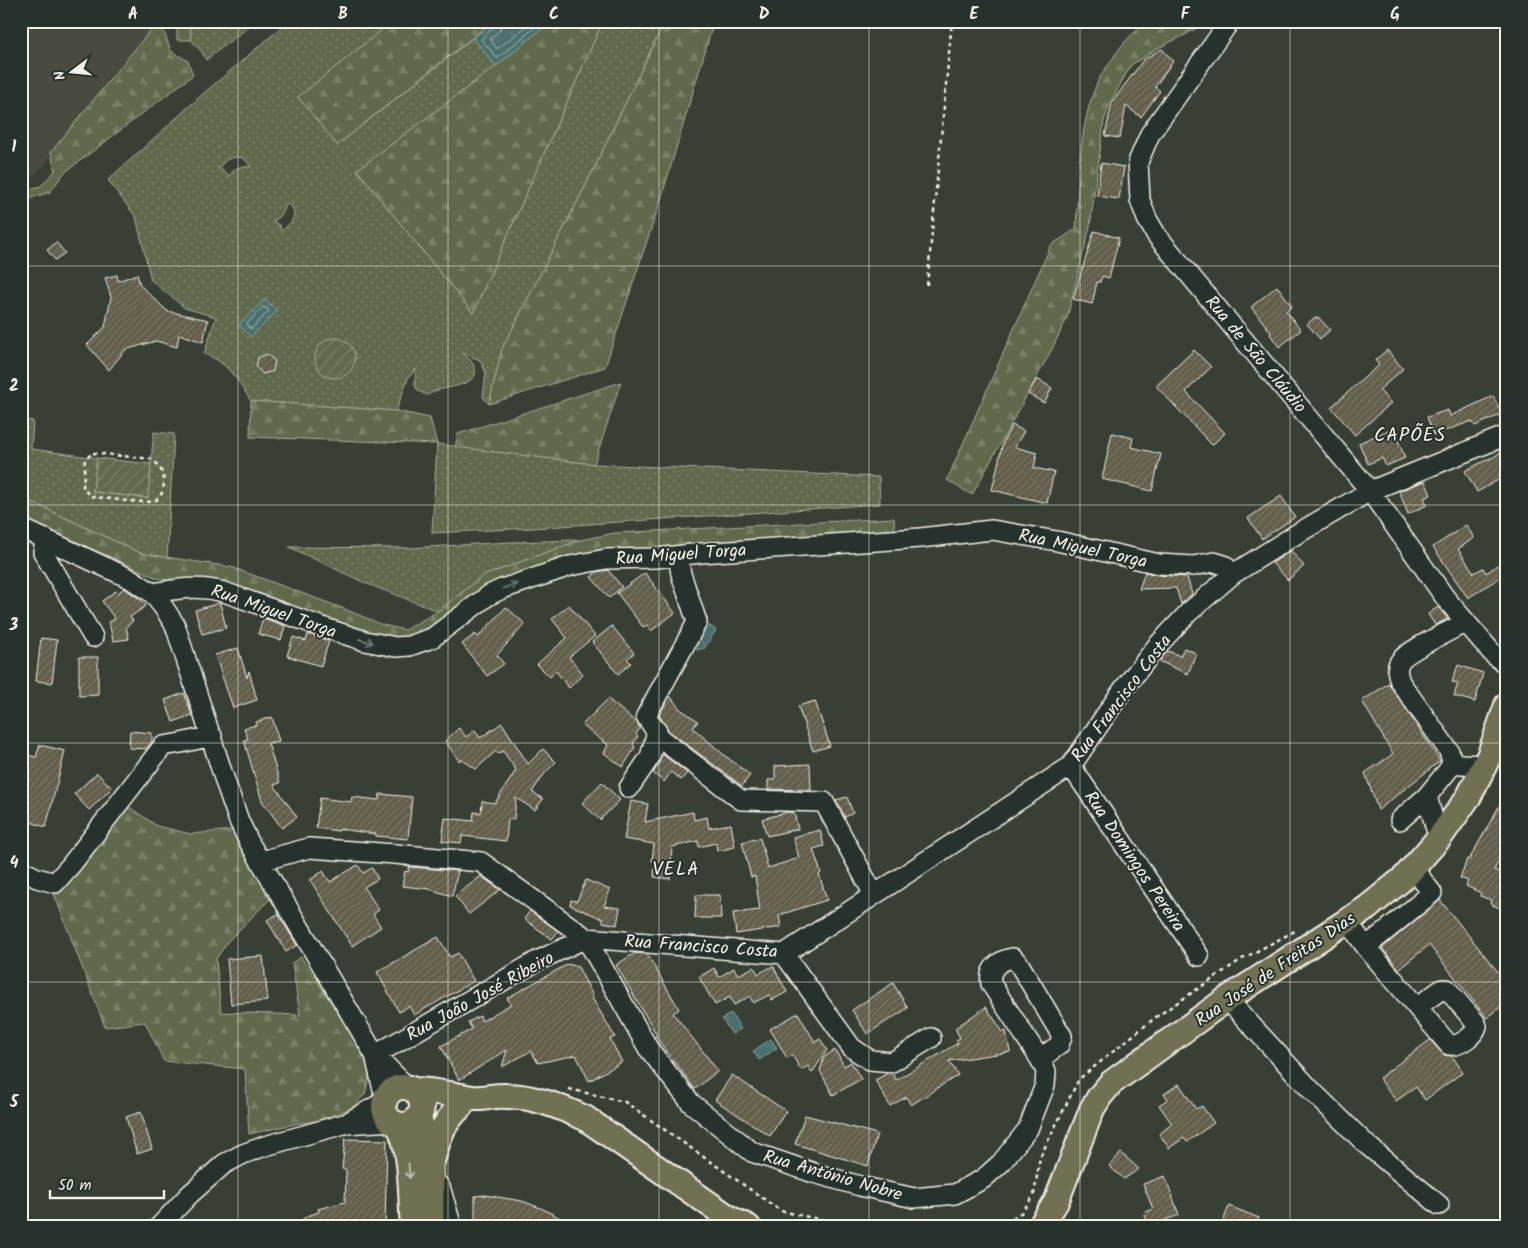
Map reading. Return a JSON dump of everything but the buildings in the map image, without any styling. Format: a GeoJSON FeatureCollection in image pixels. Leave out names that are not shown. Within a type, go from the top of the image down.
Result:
{"type":"FeatureCollection","features":[{"type":"Feature","properties":{"kind":"main road","name":"Rua José de Freitas Dias"},"geometry":{"type":"LineString","coordinates":[[1040,1227],[1056,1202],[1087,1122],[1100,1096],[1111,1083],[1227,1000],[1383,896],[1405,877],[1440,837],[1469,796],[1490,754],[1507,705]]}},
{"type":"Feature","properties":{"kind":"main road"},"geometry":{"type":"LineString","coordinates":[[403,1106],[452,1093],[467,1103]]}},
{"type":"Feature","properties":{"kind":"main road"},"geometry":{"type":"LineString","coordinates":[[431,1170],[440,1133],[448,1118],[467,1103],[506,1096],[525,1098],[560,1107],[585,1118],[723,1214],[748,1227]]}},
{"type":"Feature","properties":{"kind":"main road"},"geometry":{"type":"LineString","coordinates":[[403,1106],[423,1128],[431,1170],[431,1227]]}},
{"type":"Feature","properties":{"kind":"main road"},"geometry":{"type":"LineString","coordinates":[[403,1106],[403,1134],[407,1148],[413,1227]]}},
{"type":"Feature","properties":{"kind":"street","name":"Rua de São Cláudio"},"geometry":{"type":"LineString","coordinates":[[1230,21],[1150,134],[1138,162],[1140,200],[1147,218],[1157,236],[1370,491],[1446,599],[1494,655],[1507,666]]}},
{"type":"Feature","properties":{"kind":"street","name":"Rua Francisco Costa"},"geometry":{"type":"LineString","coordinates":[[586,938],[784,954],[1071,766],[1122,691],[1157,646],[1189,612],[1233,574],[1294,535],[1370,491],[1507,435]]}},
{"type":"Feature","properties":{"kind":"street"},"geometry":{"type":"LineString","coordinates":[[21,528],[131,579],[152,593],[164,608],[175,625],[239,821],[375,1055],[382,1086],[403,1106],[243,1154],[224,1164],[189,1195],[159,1227]]}},
{"type":"Feature","properties":{"kind":"street","name":"Rua Miguel Torga"},"geometry":{"type":"LineString","coordinates":[[152,593],[205,587],[356,638],[384,646],[396,647],[410,646],[432,638],[489,594],[570,566],[606,559],[678,556],[920,538],[992,530],[1057,541],[1159,564],[1193,566],[1214,562],[1224,565],[1233,574]]}},
{"type":"Feature","properties":{"kind":"street"},"geometry":{"type":"LineString","coordinates":[[46,539],[43,552],[93,637]]}},
{"type":"Feature","properties":{"kind":"street"},"geometry":{"type":"LineString","coordinates":[[678,556],[681,574],[697,622],[646,716],[661,739],[741,800],[824,802],[874,895]]}},
{"type":"Feature","properties":{"kind":"street"},"geometry":{"type":"LineString","coordinates":[[1400,820],[1427,796],[1449,769],[1452,762],[1449,752],[1400,682],[1397,672],[1400,661],[1408,653],[1466,622]]}},
{"type":"Feature","properties":{"kind":"street"},"geometry":{"type":"LineString","coordinates":[[629,788],[650,757],[657,731]]}},
{"type":"Feature","properties":{"kind":"street"},"geometry":{"type":"LineString","coordinates":[[21,870],[36,878],[55,883],[71,865],[162,746],[212,736]]}},
{"type":"Feature","properties":{"kind":"street"},"geometry":{"type":"LineString","coordinates":[[1452,762],[1484,765]]}},
{"type":"Feature","properties":{"kind":"street","name":"Rua Domingos Pereira"},"geometry":{"type":"LineString","coordinates":[[1071,766],[1199,956]]}},
{"type":"Feature","properties":{"kind":"street"},"geometry":{"type":"LineString","coordinates":[[1427,796],[1440,837]]}},
{"type":"Feature","properties":{"kind":"street"},"geometry":{"type":"LineString","coordinates":[[261,861],[309,848],[480,862],[586,938]]}},
{"type":"Feature","properties":{"kind":"street"},"geometry":{"type":"LineString","coordinates":[[1366,948],[1432,893],[1413,868]]}},
{"type":"Feature","properties":{"kind":"street"},"geometry":{"type":"LineString","coordinates":[[1346,921],[1366,948],[1417,1007]]}},
{"type":"Feature","properties":{"kind":"street","name":"Rua João José Ribeiro"},"geometry":{"type":"LineString","coordinates":[[375,1055],[537,961],[586,938]]}},
{"type":"Feature","properties":{"kind":"street","name":"Rua António Nobre"},"geometry":{"type":"LineString","coordinates":[[586,938],[648,1048],[692,1103],[752,1152],[860,1186],[914,1198],[956,1194],[983,1179],[1000,1163],[1028,1129],[1046,1085],[1046,1071],[991,984],[992,970],[1002,960],[1013,958],[1019,964],[1062,1036],[1059,1045],[1040,1059]]}},
{"type":"Feature","properties":{"kind":"street"},"geometry":{"type":"LineString","coordinates":[[784,954],[852,1048],[870,1060],[892,1062],[931,1038]]}},
{"type":"Feature","properties":{"kind":"street"},"geometry":{"type":"LineString","coordinates":[[1227,1000],[1311,1090],[1367,1145],[1439,1205]]}},
{"type":"Feature","properties":{"kind":"street"},"geometry":{"type":"LineString","coordinates":[[431,1170],[440,1187],[452,1227]]}},
{"type":"Feature","properties":{"kind":"path"},"geometry":{"type":"LineString","coordinates":[[927,285],[952,21]]}},
{"type":"Feature","properties":{"kind":"path"},"geometry":{"type":"LineString","coordinates":[[93,454],[152,459],[159,465],[164,482],[161,496],[155,501],[142,502],[116,499],[90,496],[83,488],[85,459],[93,454]]}},
{"type":"Feature","properties":{"kind":"path"},"geometry":{"type":"LineString","coordinates":[[561,1087],[625,1102],[782,1211],[855,1227]]}},
{"type":"Feature","properties":{"kind":"shaded area"},"geometry":{"type":"Polygon","coordinates":[[[21,21],[158,21],[52,152],[44,166],[21,185],[21,21]]]}},
{"type":"Feature","properties":{"kind":"green space"},"geometry":{"type":"Polygon","coordinates":[[[158,21],[160,21],[171,51],[188,61],[193,75],[64,173],[50,192],[31,198],[21,212],[21,198],[30,189],[41,186],[55,171],[51,152],[158,21]]]}},
{"type":"Feature","properties":{"kind":"green space"},"geometry":{"type":"Polygon","coordinates":[[[177,21],[190,21],[191,40],[177,40],[177,21]]]}},
{"type":"Feature","properties":{"kind":"green space"},"geometry":{"type":"Polygon","coordinates":[[[190,21],[256,21],[206,60],[202,52],[191,40],[190,21]]]}},
{"type":"Feature","properties":{"kind":"green space"},"geometry":{"type":"Polygon","coordinates":[[[289,21],[393,21],[299,97],[337,145],[473,38],[496,66],[357,170],[473,313],[603,21],[665,21],[585,187],[502,349],[489,404],[483,397],[486,373],[480,360],[462,353],[473,364],[475,371],[474,376],[470,380],[427,395],[416,388],[416,369],[408,378],[396,411],[251,401],[226,367],[204,354],[216,317],[185,308],[151,280],[136,217],[108,180],[204,93],[289,21]],[[237,157],[226,160],[219,169],[227,173],[229,177],[238,168],[251,167],[244,158],[237,157]],[[286,204],[282,214],[273,221],[280,226],[281,231],[290,223],[294,214],[291,206],[286,204]]]}},
{"type":"Feature","properties":{"kind":"green space"},"geometry":{"type":"Polygon","coordinates":[[[393,21],[493,21],[337,145],[298,97],[393,21]]]}},
{"type":"Feature","properties":{"kind":"green space"},"geometry":{"type":"Polygon","coordinates":[[[551,21],[603,21],[473,313],[357,170],[496,66],[551,21]]]}},
{"type":"Feature","properties":{"kind":"green space"},"geometry":{"type":"Polygon","coordinates":[[[665,21],[714,21],[661,199],[605,367],[489,404],[502,349],[585,187],[665,21]]]}},
{"type":"Feature","properties":{"kind":"green space"},"geometry":{"type":"Polygon","coordinates":[[[1155,21],[1208,21],[1131,65],[1110,103],[1104,121],[1090,226],[1067,318],[1051,351],[972,495],[947,480],[1051,245],[1076,229],[1083,135],[1091,99],[1102,74],[1127,39],[1143,26],[1155,21]]]}},
{"type":"Feature","properties":{"kind":"green space"},"geometry":{"type":"Polygon","coordinates":[[[339,338],[346,341],[352,347],[355,358],[354,366],[346,375],[339,378],[331,378],[324,375],[316,366],[315,354],[318,347],[327,339],[339,338]]]}},
{"type":"Feature","properties":{"kind":"green space"},"geometry":{"type":"Polygon","coordinates":[[[621,382],[594,464],[455,447],[458,434],[621,382]]]}},
{"type":"Feature","properties":{"kind":"green space"},"geometry":{"type":"Polygon","coordinates":[[[251,401],[396,411],[430,418],[437,444],[250,437],[251,401]]]}},
{"type":"Feature","properties":{"kind":"green space"},"geometry":{"type":"Polygon","coordinates":[[[21,420],[33,421],[31,449],[97,458],[93,492],[147,498],[154,432],[174,434],[167,558],[140,553],[21,497],[21,420]]]}},
{"type":"Feature","properties":{"kind":"green space"},"geometry":{"type":"Polygon","coordinates":[[[437,444],[594,464],[879,477],[880,504],[432,533],[437,444]]]}},
{"type":"Feature","properties":{"kind":"green space"},"geometry":{"type":"Polygon","coordinates":[[[97,458],[151,464],[148,498],[93,492],[97,458]]]}},
{"type":"Feature","properties":{"kind":"green space"},"geometry":{"type":"Polygon","coordinates":[[[21,497],[140,553],[231,567],[383,625],[405,630],[438,611],[483,576],[580,540],[615,533],[894,518],[895,535],[587,556],[442,626],[393,642],[195,580],[157,578],[21,517],[21,497]]]}},
{"type":"Feature","properties":{"kind":"green space"},"geometry":{"type":"Polygon","coordinates":[[[580,540],[483,576],[438,611],[365,583],[289,547],[410,548],[580,540]]]}},
{"type":"Feature","properties":{"kind":"green space"},"geometry":{"type":"Polygon","coordinates":[[[129,807],[157,826],[191,834],[233,830],[270,899],[228,941],[216,959],[221,1012],[300,1015],[292,963],[301,957],[364,1052],[370,1073],[365,1094],[353,1107],[317,1121],[249,1134],[245,1069],[164,1061],[145,1022],[105,1027],[53,891],[129,807]]]}},
{"type":"Feature","properties":{"kind":"water"},"geometry":{"type":"Polygon","coordinates":[[[493,21],[551,21],[496,66],[473,38],[493,21]]]}},
{"type":"Feature","properties":{"kind":"water"},"geometry":{"type":"Polygon","coordinates":[[[265,299],[277,311],[251,337],[239,325],[265,299]]]}},
{"type":"Feature","properties":{"kind":"water"},"geometry":{"type":"Polygon","coordinates":[[[705,623],[716,630],[704,649],[697,650],[694,645],[705,623]]]}},
{"type":"Feature","properties":{"kind":"water"},"geometry":{"type":"Polygon","coordinates":[[[731,1013],[741,1029],[732,1034],[722,1019],[731,1013]]]}},
{"type":"Feature","properties":{"kind":"water"},"geometry":{"type":"Polygon","coordinates":[[[771,1039],[777,1048],[759,1060],[753,1051],[771,1039]]]}},
{"type":"Feature","properties":{"kind":"district","name":"CAPÕES"},"geometry":{"type":"Point","coordinates":[1410,434]}},
{"type":"Feature","properties":{"kind":"district","name":"VELA"},"geometry":{"type":"Point","coordinates":[676,868]}}]}
